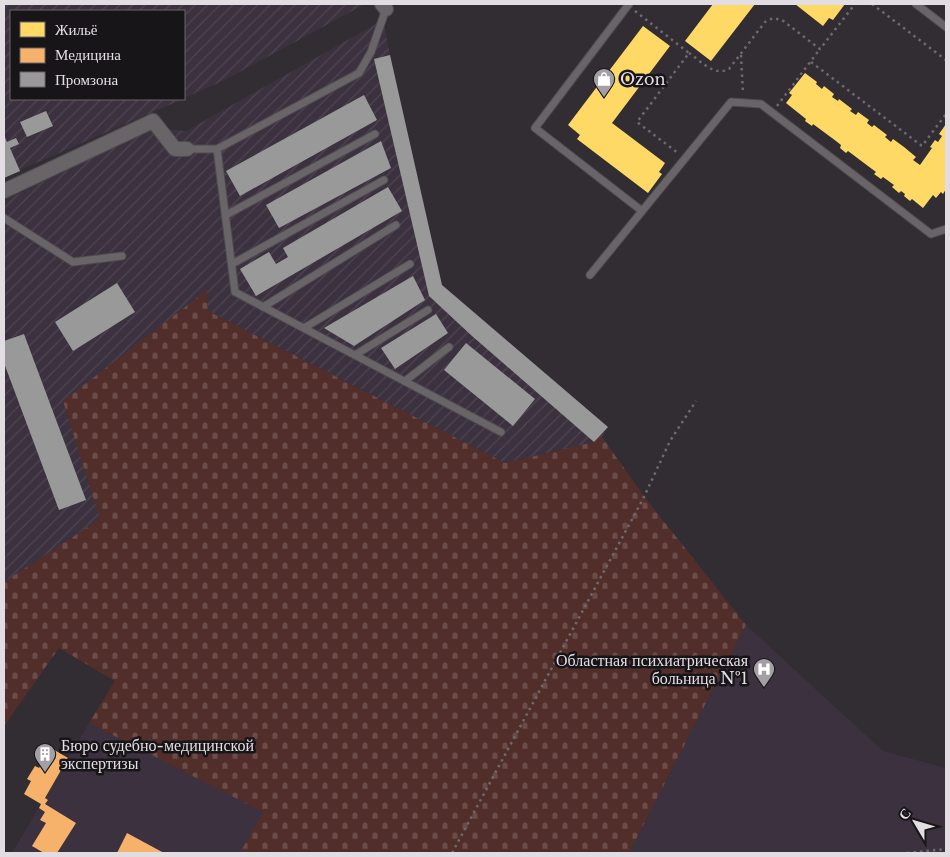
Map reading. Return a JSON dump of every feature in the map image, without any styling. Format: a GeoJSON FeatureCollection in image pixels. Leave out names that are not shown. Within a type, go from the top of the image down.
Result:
{"type":"FeatureCollection","features":[{"type":"Feature","properties":{"kind":"street"},"geometry":{"type":"LineString","coordinates":[[4,191],[153,121],[175,149],[187,149]]}},
{"type":"Feature","properties":{"kind":"lane"},"geometry":{"type":"LineString","coordinates":[[916,4],[946,27]]}},
{"type":"Feature","properties":{"kind":"lane"},"geometry":{"type":"LineString","coordinates":[[628,5],[535,128],[642,211]]}},
{"type":"Feature","properties":{"kind":"lane"},"geometry":{"type":"LineString","coordinates":[[187,149],[217,149],[359,73],[372,52],[384,7]]}},
{"type":"Feature","properties":{"kind":"lane"},"geometry":{"type":"LineString","coordinates":[[590,275],[731,102],[761,104],[931,234],[946,228]]}},
{"type":"Feature","properties":{"kind":"lane"},"geometry":{"type":"LineString","coordinates":[[226,215],[375,134]]}},
{"type":"Feature","properties":{"kind":"lane"},"geometry":{"type":"LineString","coordinates":[[217,149],[235,292],[501,432]]}},
{"type":"Feature","properties":{"kind":"lane"},"geometry":{"type":"LineString","coordinates":[[232,264],[384,180]]}},
{"type":"Feature","properties":{"kind":"lane"},"geometry":{"type":"LineString","coordinates":[[4,218],[73,262],[122,256]]}},
{"type":"Feature","properties":{"kind":"lane"},"geometry":{"type":"LineString","coordinates":[[263,307],[396,225]]}},
{"type":"Feature","properties":{"kind":"lane"},"geometry":{"type":"LineString","coordinates":[[304,328],[410,264]]}},
{"type":"Feature","properties":{"kind":"lane"},"geometry":{"type":"LineString","coordinates":[[355,355],[428,310]]}},
{"type":"Feature","properties":{"kind":"lane"},"geometry":{"type":"LineString","coordinates":[[405,381],[449,347]]}},
{"type":"Feature","properties":{"kind":"path"},"geometry":{"type":"LineString","coordinates":[[772,113],[855,4]]}},
{"type":"Feature","properties":{"kind":"path"},"geometry":{"type":"LineString","coordinates":[[872,4],[946,60]]}},
{"type":"Feature","properties":{"kind":"path"},"geometry":{"type":"LineString","coordinates":[[628,5],[710,69],[720,72],[729,69],[765,22],[773,18],[782,20],[820,49]]}},
{"type":"Feature","properties":{"kind":"path"},"geometry":{"type":"LineString","coordinates":[[685,158],[636,122],[689,52]]}},
{"type":"Feature","properties":{"kind":"path"},"geometry":{"type":"LineString","coordinates":[[741,53],[743,103]]}},
{"type":"Feature","properties":{"kind":"path"},"geometry":{"type":"LineString","coordinates":[[811,62],[922,146],[946,114]]}},
{"type":"Feature","properties":{"kind":"path"},"geometry":{"type":"LineString","coordinates":[[452,853],[643,499],[670,441],[696,401]]}},
{"type":"Feature","properties":{"kind":"path"},"geometry":{"type":"LineString","coordinates":[[907,853],[946,849]]}},
{"type":"Feature","properties":{"kind":"shaded area"},"geometry":{"type":"Polygon","coordinates":[[[4,4],[365,4],[223,81],[185,98],[185,10],[10,10],[10,100],[181,100],[4,177],[4,4]]]}},
{"type":"Feature","properties":{"kind":"shaded area"},"geometry":{"type":"Polygon","coordinates":[[[383,20],[442,285],[608,427],[602,437],[594,442],[505,463],[208,311],[207,291],[63,401],[101,519],[4,582],[4,201],[150,128],[186,131],[383,20]]]}},
{"type":"Feature","properties":{"kind":"shaded area","name":"Областная психиатрическая больница №1"},"geometry":{"type":"Polygon","coordinates":[[[746,625],[883,751],[946,768],[946,853],[629,853],[746,625]]]}},
{"type":"Feature","properties":{"kind":"shaded area"},"geometry":{"type":"Polygon","coordinates":[[[89,723],[264,812],[240,853],[12,853],[89,723]]]}},
{"type":"Feature","properties":{"kind":"green space"},"geometry":{"type":"Polygon","coordinates":[[[207,290],[208,311],[505,463],[594,442],[602,437],[646,499],[746,625],[629,853],[240,853],[263,812],[89,723],[115,681],[59,648],[4,726],[4,582],[100,519],[63,401],[207,290]]]}},
{"type":"Feature","properties":{"kind":"building: Жильё"},"geometry":{"type":"Polygon","coordinates":[[[713,4],[755,4],[711,61],[685,41],[713,4]]]}},
{"type":"Feature","properties":{"kind":"building: Жильё"},"geometry":{"type":"Polygon","coordinates":[[[795,4],[845,4],[833,20],[829,18],[823,26],[795,4]]]}},
{"type":"Feature","properties":{"kind":"building: Жильё"},"geometry":{"type":"Polygon","coordinates":[[[643,26],[670,46],[612,123],[665,163],[659,172],[662,174],[648,193],[577,139],[580,135],[568,125],[643,26]]]}},
{"type":"Feature","properties":{"kind":"building: Жильё"},"geometry":{"type":"Polygon","coordinates":[[[805,73],[817,82],[816,84],[822,89],[824,86],[834,94],[832,97],[838,101],[839,99],[852,109],[850,111],[856,115],[858,112],[869,120],[867,123],[872,127],[874,125],[887,135],[885,137],[891,142],[893,139],[904,147],[916,157],[913,160],[920,165],[932,148],[930,147],[935,140],[938,142],[942,136],[939,134],[946,124],[946,189],[943,194],[941,192],[936,198],[933,195],[923,208],[912,199],[910,201],[901,191],[899,193],[892,187],[894,185],[883,177],[881,179],[874,174],[876,172],[848,151],[846,153],[840,148],[841,145],[813,124],[812,126],[805,121],[806,119],[786,103],[792,95],[789,93],[805,73]]]}},
{"type":"Feature","properties":{"kind":"building: Медицина"},"geometry":{"type":"Polygon","coordinates":[[[51,748],[68,758],[45,798],[48,800],[45,804],[76,823],[57,853],[44,853],[32,846],[46,823],[40,820],[45,812],[39,808],[41,804],[24,794],[31,781],[27,779],[35,766],[39,768],[51,748]]]}},
{"type":"Feature","properties":{"kind":"building: Медицина"},"geometry":{"type":"Polygon","coordinates":[[[127,833],[164,853],[117,853],[127,833]]]}},
{"type":"Feature","properties":{"kind":"building: Промзона"},"geometry":{"type":"Polygon","coordinates":[[[390,55],[442,285],[608,427],[594,442],[429,296],[374,59],[390,55]]]}},
{"type":"Feature","properties":{"kind":"building: Промзона"},"geometry":{"type":"Polygon","coordinates":[[[364,95],[377,120],[240,196],[226,171],[364,95]]]}},
{"type":"Feature","properties":{"kind":"building: Промзона"},"geometry":{"type":"Polygon","coordinates":[[[46,111],[53,126],[27,137],[20,122],[46,111]]]}},
{"type":"Feature","properties":{"kind":"building: Промзона"},"geometry":{"type":"Polygon","coordinates":[[[4,135],[7,142],[16,138],[19,144],[10,148],[20,171],[4,178],[4,135]]]}},
{"type":"Feature","properties":{"kind":"building: Промзона"},"geometry":{"type":"Polygon","coordinates":[[[381,141],[391,168],[279,228],[266,205],[381,141]]]}},
{"type":"Feature","properties":{"kind":"building: Промзона"},"geometry":{"type":"Polygon","coordinates":[[[388,187],[402,211],[256,296],[240,269],[269,252],[276,264],[288,257],[283,248],[388,187]]]}},
{"type":"Feature","properties":{"kind":"building: Промзона"},"geometry":{"type":"Polygon","coordinates":[[[413,276],[425,300],[354,346],[324,328],[413,276]]]}},
{"type":"Feature","properties":{"kind":"building: Промзона"},"geometry":{"type":"Polygon","coordinates":[[[117,283],[135,312],[73,351],[55,322],[117,283]]]}},
{"type":"Feature","properties":{"kind":"building: Промзона"},"geometry":{"type":"Polygon","coordinates":[[[436,314],[448,333],[395,369],[381,348],[436,314]]]}},
{"type":"Feature","properties":{"kind":"building: Промзона"},"geometry":{"type":"Polygon","coordinates":[[[24,334],[86,500],[59,510],[4,363],[4,341],[24,334]]]}},
{"type":"Feature","properties":{"kind":"building: Промзона"},"geometry":{"type":"Polygon","coordinates":[[[466,343],[535,399],[513,426],[444,370],[466,343]]]}},
{"type":"Feature","properties":{"kind":"place","name":"Ozon"},"geometry":{"type":"Point","coordinates":[604,98]}},
{"type":"Feature","properties":{"kind":"place","name":"Областная психиатрическая больница №1"},"geometry":{"type":"Point","coordinates":[764,688]}},
{"type":"Feature","properties":{"kind":"place","name":"Бюро судебно-медицинской экспертизы"},"geometry":{"type":"Point","coordinates":[45,773]}}]}
